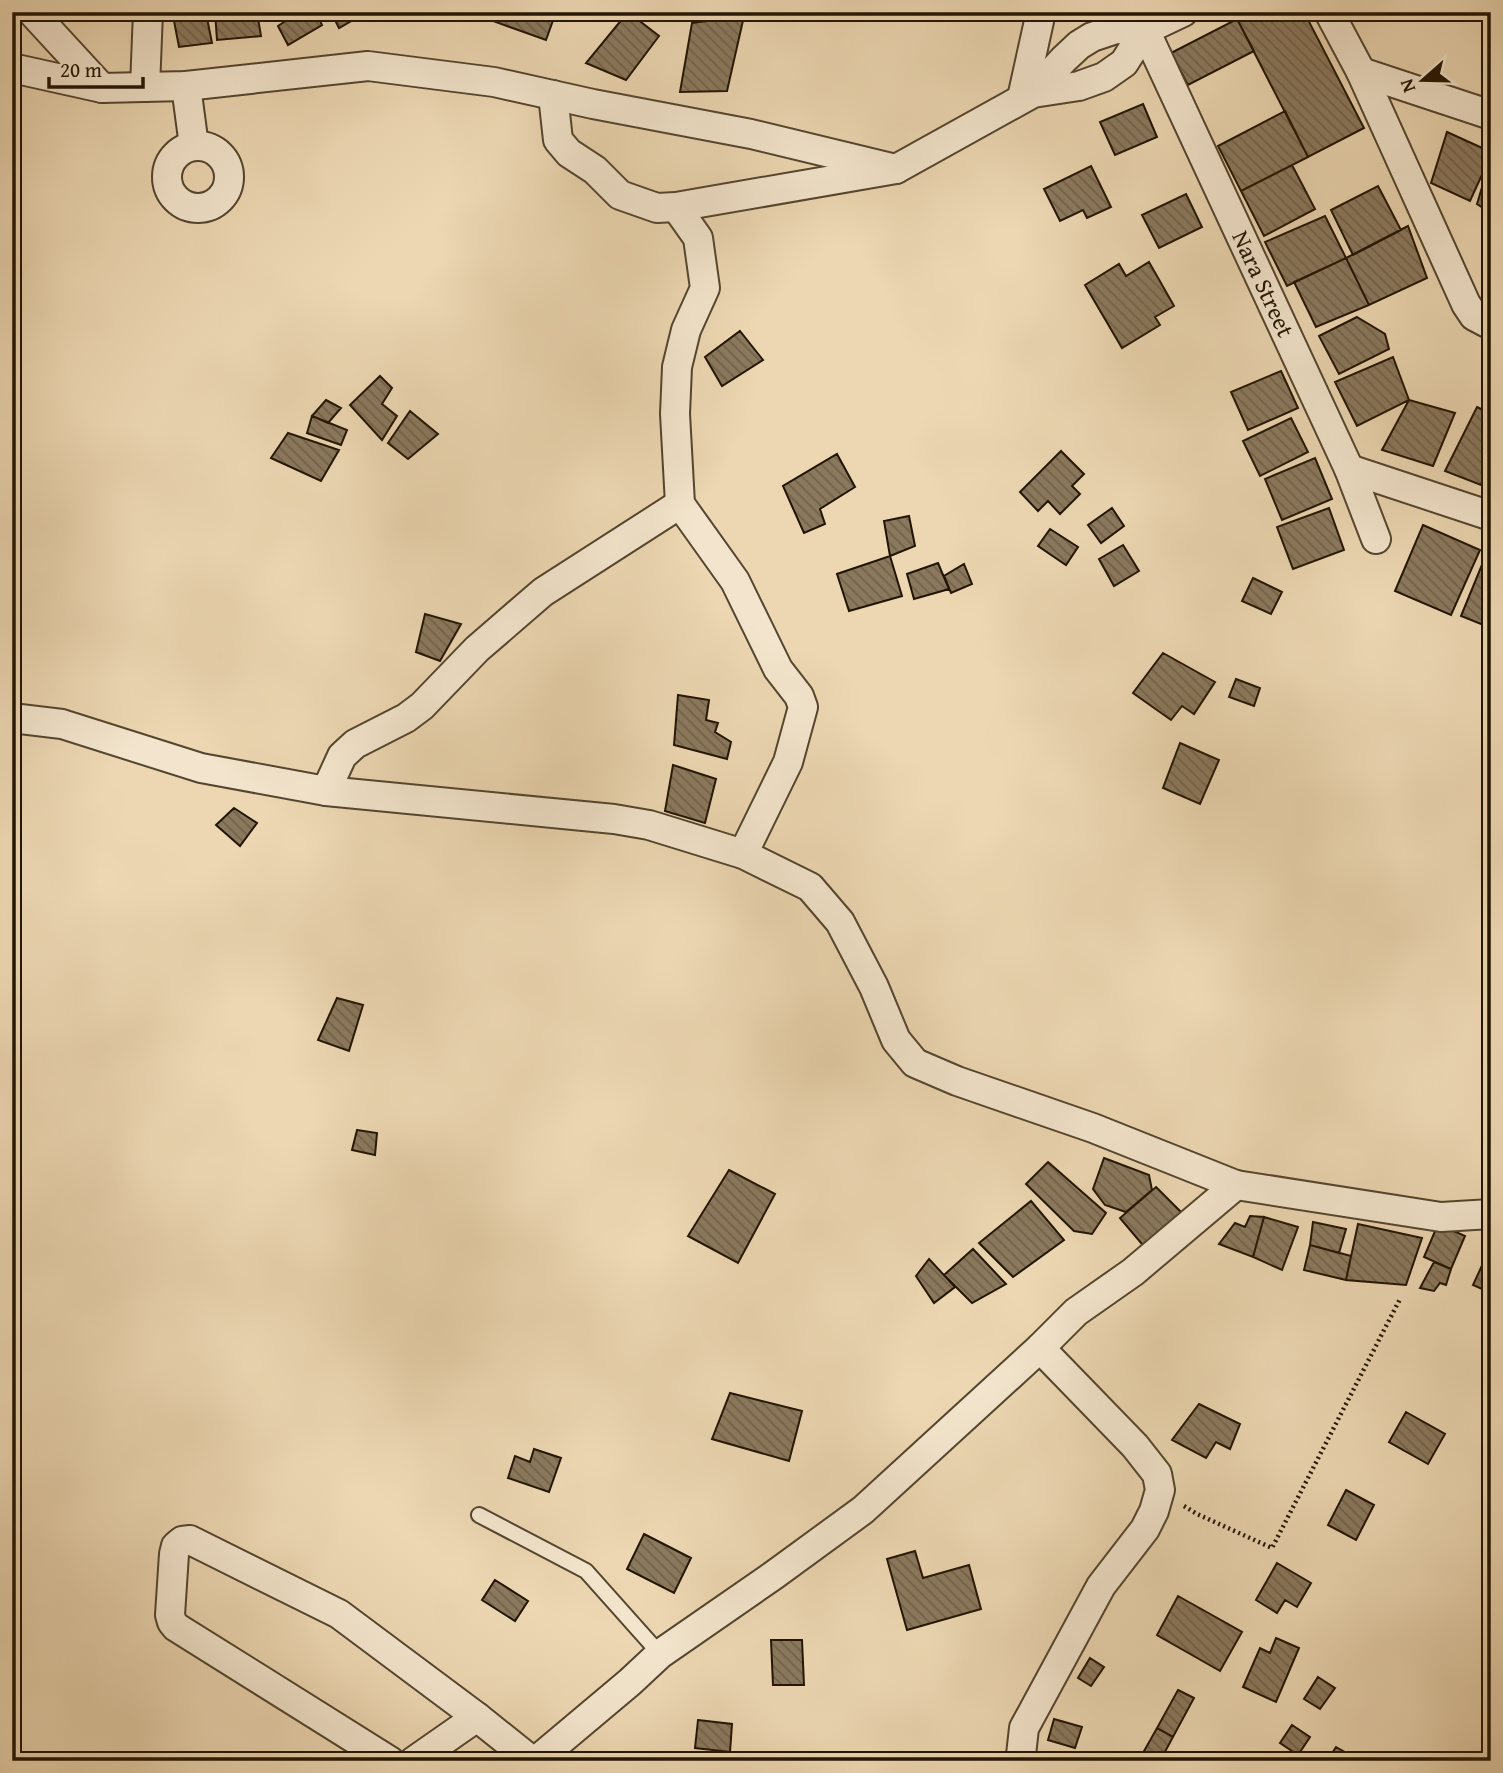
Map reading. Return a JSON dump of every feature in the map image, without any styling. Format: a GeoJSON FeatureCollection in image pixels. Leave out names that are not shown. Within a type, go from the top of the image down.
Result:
{"type":"FeatureCollection","features":[{"type":"Feature","properties":{"kind":"street"},"geometry":{"type":"LineString","coordinates":[[32,12],[102,88]]}},
{"type":"Feature","properties":{"kind":"street"},"geometry":{"type":"LineString","coordinates":[[145,87],[148,12]]}},
{"type":"Feature","properties":{"kind":"street"},"geometry":{"type":"LineString","coordinates":[[1027,96],[1041,12]]}},
{"type":"Feature","properties":{"kind":"street"},"geometry":{"type":"LineString","coordinates":[[553,95],[558,140],[569,153],[595,170],[620,195],[657,208],[676,207],[896,169],[1027,96],[1079,45],[1092,37],[1116,29],[1145,30],[1184,12]]}},
{"type":"Feature","properties":{"kind":"street"},"geometry":{"type":"LineString","coordinates":[[1329,12],[1361,72],[1466,304],[1474,316],[1491,325]]}},
{"type":"Feature","properties":{"kind":"street"},"geometry":{"type":"LineString","coordinates":[[1027,96],[1079,86],[1104,77],[1125,63],[1145,30]]}},
{"type":"Feature","properties":{"kind":"street","name":"Nara Street"},"geometry":{"type":"LineString","coordinates":[[1145,30],[1349,468],[1376,539]]}},
{"type":"Feature","properties":{"kind":"street"},"geometry":{"type":"LineString","coordinates":[[12,68],[102,88],[186,86],[368,66],[494,82],[751,134],[896,169]]}},
{"type":"Feature","properties":{"kind":"street"},"geometry":{"type":"LineString","coordinates":[[1361,72],[1491,115]]}},
{"type":"Feature","properties":{"kind":"street"},"geometry":{"type":"LineString","coordinates":[[186,86],[194,146]]}},
{"type":"Feature","properties":{"kind":"street"},"geometry":{"type":"LineString","coordinates":[[676,207],[698,238],[705,288],[686,330],[677,367],[675,414],[680,504],[735,581],[778,669],[799,696],[803,708],[788,762],[743,853]]}},
{"type":"Feature","properties":{"kind":"street"},"geometry":{"type":"LineString","coordinates":[[1349,468],[1491,516]]}},
{"type":"Feature","properties":{"kind":"street"},"geometry":{"type":"LineString","coordinates":[[326,790],[342,756],[355,744],[406,718],[422,706],[477,649],[543,592],[680,504]]}},
{"type":"Feature","properties":{"kind":"street"},"geometry":{"type":"LineString","coordinates":[[12,718],[62,724],[201,768],[326,790],[614,819],[649,825],[743,853],[810,887],[841,922],[874,987],[896,1040],[915,1063],[1093,1128],[1236,1185],[1441,1217],[1491,1214]]}},
{"type":"Feature","properties":{"kind":"street"},"geometry":{"type":"LineString","coordinates":[[390,1761],[176,1627],[170,1615],[176,1546],[182,1541],[190,1540],[340,1614],[534,1761],[660,1654],[863,1510],[1076,1312],[1133,1272],[1236,1185]]}},
{"type":"Feature","properties":{"kind":"street"},"geometry":{"type":"LineString","coordinates":[[1022,1761],[1024,1728],[1101,1586],[1145,1529],[1160,1490],[1157,1474],[1135,1446],[1040,1348]]}},
{"type":"Feature","properties":{"kind":"street"},"geometry":{"type":"LineString","coordinates":[[414,1761],[477,1717]]}},
{"type":"Feature","properties":{"kind":"lane"},"geometry":{"type":"LineString","coordinates":[[479,1515],[586,1571],[660,1654]]}},
{"type":"Feature","properties":{"kind":"path"},"geometry":{"type":"LineString","coordinates":[[1160,1490],[1196,1514],[1272,1548],[1399,1298]]}},
{"type":"Feature","properties":{"kind":"building"},"geometry":{"type":"Polygon","coordinates":[[[169,12],[194,12],[194,14],[170,17],[169,12]]]}},
{"type":"Feature","properties":{"kind":"building"},"geometry":{"type":"Polygon","coordinates":[[[215,12],[257,12],[261,36],[217,40],[215,12]]]}},
{"type":"Feature","properties":{"kind":"building"},"geometry":{"type":"Polygon","coordinates":[[[299,12],[316,12],[322,25],[288,45],[278,26],[299,12]]]}},
{"type":"Feature","properties":{"kind":"building"},"geometry":{"type":"Polygon","coordinates":[[[331,12],[367,12],[339,28],[331,12]]]}},
{"type":"Feature","properties":{"kind":"building"},"geometry":{"type":"Polygon","coordinates":[[[497,12],[556,12],[546,40],[493,21],[497,12]]]}},
{"type":"Feature","properties":{"kind":"building"},"geometry":{"type":"Polygon","coordinates":[[[628,12],[659,36],[626,80],[586,63],[628,12]]]}},
{"type":"Feature","properties":{"kind":"building"},"geometry":{"type":"Polygon","coordinates":[[[1250,12],[1304,12],[1364,128],[1308,157],[1237,19],[1250,12]]]}},
{"type":"Feature","properties":{"kind":"building"},"geometry":{"type":"Polygon","coordinates":[[[1467,12],[1491,12],[1491,21],[1467,12]]]}},
{"type":"Feature","properties":{"kind":"building"},"geometry":{"type":"Polygon","coordinates":[[[744,16],[727,91],[680,92],[692,23],[744,16]]]}},
{"type":"Feature","properties":{"kind":"building"},"geometry":{"type":"Polygon","coordinates":[[[207,18],[212,43],[179,47],[174,21],[207,18]]]}},
{"type":"Feature","properties":{"kind":"building"},"geometry":{"type":"Polygon","coordinates":[[[1237,19],[1254,51],[1188,85],[1171,53],[1237,19]]]}},
{"type":"Feature","properties":{"kind":"building"},"geometry":{"type":"Polygon","coordinates":[[[1143,104],[1157,137],[1115,155],[1100,122],[1143,104]]]}},
{"type":"Feature","properties":{"kind":"building"},"geometry":{"type":"Polygon","coordinates":[[[1285,111],[1308,157],[1241,191],[1218,146],[1285,111]]]}},
{"type":"Feature","properties":{"kind":"building"},"geometry":{"type":"Polygon","coordinates":[[[1447,132],[1491,152],[1470,201],[1431,183],[1447,132]]]}},
{"type":"Feature","properties":{"kind":"building"},"geometry":{"type":"Polygon","coordinates":[[[1491,157],[1491,213],[1477,204],[1491,157]]]}},
{"type":"Feature","properties":{"kind":"building"},"geometry":{"type":"Polygon","coordinates":[[[1292,165],[1315,209],[1264,236],[1241,191],[1292,165]]]}},
{"type":"Feature","properties":{"kind":"building"},"geometry":{"type":"Polygon","coordinates":[[[1091,166],[1111,207],[1087,218],[1083,210],[1060,221],[1044,189],[1091,166]]]}},
{"type":"Feature","properties":{"kind":"building"},"geometry":{"type":"Polygon","coordinates":[[[1378,186],[1401,230],[1353,255],[1331,210],[1378,186]]]}},
{"type":"Feature","properties":{"kind":"building"},"geometry":{"type":"Polygon","coordinates":[[[1186,194],[1202,227],[1159,248],[1142,215],[1186,194]]]}},
{"type":"Feature","properties":{"kind":"building"},"geometry":{"type":"Polygon","coordinates":[[[1325,216],[1346,258],[1287,286],[1265,242],[1325,216]]]}},
{"type":"Feature","properties":{"kind":"building"},"geometry":{"type":"Polygon","coordinates":[[[1408,226],[1427,278],[1369,305],[1346,258],[1408,226]]]}},
{"type":"Feature","properties":{"kind":"building"},"geometry":{"type":"Polygon","coordinates":[[[1346,258],[1369,305],[1316,327],[1294,282],[1346,258]]]}},
{"type":"Feature","properties":{"kind":"building"},"geometry":{"type":"Polygon","coordinates":[[[1149,262],[1174,306],[1155,317],[1160,325],[1122,348],[1085,285],[1119,264],[1126,276],[1149,262]]]}},
{"type":"Feature","properties":{"kind":"building"},"geometry":{"type":"Polygon","coordinates":[[[1357,317],[1385,334],[1389,349],[1339,374],[1319,336],[1357,317]]]}},
{"type":"Feature","properties":{"kind":"building"},"geometry":{"type":"Polygon","coordinates":[[[740,331],[763,360],[722,386],[705,357],[740,331]]]}},
{"type":"Feature","properties":{"kind":"building"},"geometry":{"type":"Polygon","coordinates":[[[1393,357],[1409,400],[1357,426],[1335,382],[1393,357]]]}},
{"type":"Feature","properties":{"kind":"building"},"geometry":{"type":"Polygon","coordinates":[[[1281,371],[1298,408],[1248,430],[1231,392],[1281,371]]]}},
{"type":"Feature","properties":{"kind":"building"},"geometry":{"type":"Polygon","coordinates":[[[380,376],[392,388],[382,404],[397,416],[382,440],[350,405],[380,376]]]}},
{"type":"Feature","properties":{"kind":"building"},"geometry":{"type":"Polygon","coordinates":[[[326,400],[341,408],[328,423],[312,416],[326,400]]]}},
{"type":"Feature","properties":{"kind":"building"},"geometry":{"type":"Polygon","coordinates":[[[1409,400],[1455,413],[1433,466],[1382,450],[1409,400]]]}},
{"type":"Feature","properties":{"kind":"building"},"geometry":{"type":"Polygon","coordinates":[[[1477,407],[1491,414],[1491,460],[1481,485],[1445,471],[1477,407]]]}},
{"type":"Feature","properties":{"kind":"building"},"geometry":{"type":"Polygon","coordinates":[[[410,411],[438,434],[408,459],[388,443],[410,411]]]}},
{"type":"Feature","properties":{"kind":"building"},"geometry":{"type":"Polygon","coordinates":[[[312,416],[347,430],[341,445],[307,433],[312,416]]]}},
{"type":"Feature","properties":{"kind":"building"},"geometry":{"type":"Polygon","coordinates":[[[1291,418],[1308,452],[1260,476],[1243,441],[1291,418]]]}},
{"type":"Feature","properties":{"kind":"building"},"geometry":{"type":"Polygon","coordinates":[[[288,433],[339,450],[321,481],[271,458],[288,433]]]}},
{"type":"Feature","properties":{"kind":"building"},"geometry":{"type":"Polygon","coordinates":[[[1061,451],[1084,474],[1072,486],[1080,494],[1060,514],[1048,501],[1038,511],[1020,492],[1061,451]]]}},
{"type":"Feature","properties":{"kind":"building"},"geometry":{"type":"Polygon","coordinates":[[[837,454],[855,487],[820,509],[825,524],[804,533],[783,486],[837,454]]]}},
{"type":"Feature","properties":{"kind":"building"},"geometry":{"type":"Polygon","coordinates":[[[1315,458],[1332,499],[1282,520],[1265,479],[1315,458]]]}},
{"type":"Feature","properties":{"kind":"building"},"geometry":{"type":"Polygon","coordinates":[[[1112,508],[1124,526],[1101,543],[1088,525],[1112,508]]]}},
{"type":"Feature","properties":{"kind":"building"},"geometry":{"type":"Polygon","coordinates":[[[1329,508],[1344,550],[1293,569],[1277,527],[1329,508]]]}},
{"type":"Feature","properties":{"kind":"building"},"geometry":{"type":"Polygon","coordinates":[[[909,516],[915,546],[890,556],[884,521],[909,516]]]}},
{"type":"Feature","properties":{"kind":"building"},"geometry":{"type":"Polygon","coordinates":[[[1423,525],[1480,550],[1451,615],[1395,591],[1423,525]]]}},
{"type":"Feature","properties":{"kind":"building"},"geometry":{"type":"Polygon","coordinates":[[[1050,529],[1078,547],[1066,565],[1038,546],[1050,529]]]}},
{"type":"Feature","properties":{"kind":"building"},"geometry":{"type":"Polygon","coordinates":[[[1123,545],[1139,571],[1114,586],[1099,559],[1123,545]]]}},
{"type":"Feature","properties":{"kind":"building"},"geometry":{"type":"Polygon","coordinates":[[[1488,550],[1491,551],[1491,628],[1461,616],[1488,550]]]}},
{"type":"Feature","properties":{"kind":"building"},"geometry":{"type":"Polygon","coordinates":[[[890,556],[902,596],[849,611],[837,574],[890,556]]]}},
{"type":"Feature","properties":{"kind":"building"},"geometry":{"type":"Polygon","coordinates":[[[938,563],[949,589],[914,599],[907,574],[938,563]]]}},
{"type":"Feature","properties":{"kind":"building"},"geometry":{"type":"Polygon","coordinates":[[[964,564],[972,584],[951,593],[944,576],[964,564]]]}},
{"type":"Feature","properties":{"kind":"building"},"geometry":{"type":"Polygon","coordinates":[[[1253,578],[1282,592],[1271,614],[1242,601],[1253,578]]]}},
{"type":"Feature","properties":{"kind":"building"},"geometry":{"type":"Polygon","coordinates":[[[425,614],[461,624],[440,661],[416,652],[425,614]]]}},
{"type":"Feature","properties":{"kind":"building"},"geometry":{"type":"Polygon","coordinates":[[[1163,653],[1215,682],[1194,714],[1182,706],[1171,720],[1133,693],[1163,653]]]}},
{"type":"Feature","properties":{"kind":"building"},"geometry":{"type":"Polygon","coordinates":[[[1236,679],[1260,688],[1254,706],[1229,697],[1236,679]]]}},
{"type":"Feature","properties":{"kind":"building"},"geometry":{"type":"Polygon","coordinates":[[[678,695],[709,700],[706,720],[718,723],[715,732],[731,742],[727,759],[674,745],[678,695]]]}},
{"type":"Feature","properties":{"kind":"building"},"geometry":{"type":"Polygon","coordinates":[[[1180,743],[1219,760],[1200,804],[1163,788],[1180,743]]]}},
{"type":"Feature","properties":{"kind":"building"},"geometry":{"type":"Polygon","coordinates":[[[673,765],[716,779],[705,823],[665,811],[673,765]]]}},
{"type":"Feature","properties":{"kind":"building"},"geometry":{"type":"Polygon","coordinates":[[[234,808],[257,823],[240,846],[216,825],[234,808]]]}},
{"type":"Feature","properties":{"kind":"building"},"geometry":{"type":"Polygon","coordinates":[[[337,998],[363,1005],[349,1051],[318,1040],[337,998]]]}},
{"type":"Feature","properties":{"kind":"building"},"geometry":{"type":"Polygon","coordinates":[[[357,1130],[377,1133],[375,1155],[352,1150],[357,1130]]]}},
{"type":"Feature","properties":{"kind":"building"},"geometry":{"type":"Polygon","coordinates":[[[1104,1158],[1149,1175],[1152,1190],[1126,1212],[1105,1205],[1093,1189],[1104,1158]]]}},
{"type":"Feature","properties":{"kind":"building"},"geometry":{"type":"Polygon","coordinates":[[[1048,1162],[1106,1213],[1092,1234],[1074,1231],[1026,1184],[1048,1162]]]}},
{"type":"Feature","properties":{"kind":"building"},"geometry":{"type":"Polygon","coordinates":[[[729,1170],[775,1194],[738,1263],[688,1236],[729,1170]]]}},
{"type":"Feature","properties":{"kind":"building"},"geometry":{"type":"Polygon","coordinates":[[[1156,1187],[1186,1217],[1147,1250],[1120,1218],[1156,1187]]]}},
{"type":"Feature","properties":{"kind":"building"},"geometry":{"type":"Polygon","coordinates":[[[1031,1201],[1064,1240],[1013,1277],[979,1243],[1031,1201]]]}},
{"type":"Feature","properties":{"kind":"building"},"geometry":{"type":"Polygon","coordinates":[[[1250,1216],[1264,1217],[1253,1257],[1219,1244],[1235,1223],[1245,1227],[1250,1216]]]}},
{"type":"Feature","properties":{"kind":"building"},"geometry":{"type":"Polygon","coordinates":[[[1264,1217],[1298,1227],[1282,1270],[1253,1257],[1264,1217]]]}},
{"type":"Feature","properties":{"kind":"building"},"geometry":{"type":"Polygon","coordinates":[[[1313,1222],[1346,1229],[1339,1253],[1310,1245],[1313,1222]]]}},
{"type":"Feature","properties":{"kind":"building"},"geometry":{"type":"Polygon","coordinates":[[[1358,1224],[1422,1238],[1406,1285],[1346,1280],[1358,1224]]]}},
{"type":"Feature","properties":{"kind":"building"},"geometry":{"type":"Polygon","coordinates":[[[1438,1224],[1465,1236],[1451,1269],[1424,1257],[1438,1224]]]}},
{"type":"Feature","properties":{"kind":"building"},"geometry":{"type":"Polygon","coordinates":[[[1310,1245],[1351,1256],[1346,1280],[1304,1270],[1310,1245]]]}},
{"type":"Feature","properties":{"kind":"building"},"geometry":{"type":"Polygon","coordinates":[[[973,1249],[1006,1284],[972,1303],[944,1275],[973,1249]]]}},
{"type":"Feature","properties":{"kind":"building"},"geometry":{"type":"Polygon","coordinates":[[[1491,1249],[1491,1293],[1473,1285],[1491,1249]]]}},
{"type":"Feature","properties":{"kind":"building"},"geometry":{"type":"Polygon","coordinates":[[[929,1259],[955,1287],[934,1303],[916,1276],[929,1259]]]}},
{"type":"Feature","properties":{"kind":"building"},"geometry":{"type":"Polygon","coordinates":[[[1434,1262],[1451,1269],[1446,1285],[1440,1283],[1434,1291],[1420,1288],[1434,1262]]]}},
{"type":"Feature","properties":{"kind":"building"},"geometry":{"type":"Polygon","coordinates":[[[730,1393],[802,1411],[789,1461],[712,1439],[730,1393]]]}},
{"type":"Feature","properties":{"kind":"building"},"geometry":{"type":"Polygon","coordinates":[[[1199,1404],[1240,1424],[1230,1449],[1216,1442],[1206,1458],[1172,1440],[1199,1404]]]}},
{"type":"Feature","properties":{"kind":"building"},"geometry":{"type":"Polygon","coordinates":[[[1406,1412],[1445,1434],[1428,1464],[1389,1442],[1406,1412]]]}},
{"type":"Feature","properties":{"kind":"building"},"geometry":{"type":"Polygon","coordinates":[[[534,1449],[561,1458],[549,1492],[508,1478],[515,1456],[530,1462],[534,1449]]]}},
{"type":"Feature","properties":{"kind":"building"},"geometry":{"type":"Polygon","coordinates":[[[1346,1490],[1374,1505],[1356,1540],[1328,1525],[1346,1490]]]}},
{"type":"Feature","properties":{"kind":"building"},"geometry":{"type":"Polygon","coordinates":[[[644,1534],[691,1558],[674,1593],[627,1569],[644,1534]]]}},
{"type":"Feature","properties":{"kind":"building"},"geometry":{"type":"Polygon","coordinates":[[[915,1551],[923,1578],[969,1565],[981,1609],[907,1630],[887,1559],[915,1551]]]}},
{"type":"Feature","properties":{"kind":"building"},"geometry":{"type":"Polygon","coordinates":[[[1277,1563],[1311,1583],[1297,1607],[1285,1600],[1277,1613],[1256,1600],[1277,1563]]]}},
{"type":"Feature","properties":{"kind":"building"},"geometry":{"type":"Polygon","coordinates":[[[495,1580],[528,1601],[515,1621],[482,1600],[495,1580]]]}},
{"type":"Feature","properties":{"kind":"building"},"geometry":{"type":"Polygon","coordinates":[[[1178,1596],[1242,1632],[1220,1671],[1157,1635],[1178,1596]]]}},
{"type":"Feature","properties":{"kind":"building"},"geometry":{"type":"Polygon","coordinates":[[[1276,1638],[1299,1648],[1276,1702],[1243,1687],[1260,1648],[1270,1653],[1276,1638]]]}},
{"type":"Feature","properties":{"kind":"building"},"geometry":{"type":"Polygon","coordinates":[[[771,1640],[802,1640],[804,1685],[773,1685],[771,1640]]]}},
{"type":"Feature","properties":{"kind":"building"},"geometry":{"type":"Polygon","coordinates":[[[1090,1658],[1104,1667],[1091,1686],[1078,1678],[1090,1658]]]}},
{"type":"Feature","properties":{"kind":"building"},"geometry":{"type":"Polygon","coordinates":[[[1318,1677],[1335,1688],[1320,1709],[1304,1699],[1318,1677]]]}},
{"type":"Feature","properties":{"kind":"building"},"geometry":{"type":"Polygon","coordinates":[[[1178,1690],[1194,1698],[1173,1737],[1157,1728],[1178,1690]]]}},
{"type":"Feature","properties":{"kind":"building"},"geometry":{"type":"Polygon","coordinates":[[[1054,1719],[1082,1727],[1075,1748],[1048,1740],[1054,1719]]]}},
{"type":"Feature","properties":{"kind":"building"},"geometry":{"type":"Polygon","coordinates":[[[698,1720],[732,1724],[730,1752],[695,1748],[698,1720]]]}},
{"type":"Feature","properties":{"kind":"building"},"geometry":{"type":"Polygon","coordinates":[[[1292,1725],[1310,1737],[1298,1755],[1280,1743],[1292,1725]]]}},
{"type":"Feature","properties":{"kind":"building"},"geometry":{"type":"Polygon","coordinates":[[[1157,1728],[1173,1737],[1160,1761],[1143,1753],[1157,1728]]]}},
{"type":"Feature","properties":{"kind":"building"},"geometry":{"type":"Polygon","coordinates":[[[1336,1747],[1352,1756],[1349,1761],[1327,1761],[1336,1747]]]}}]}
